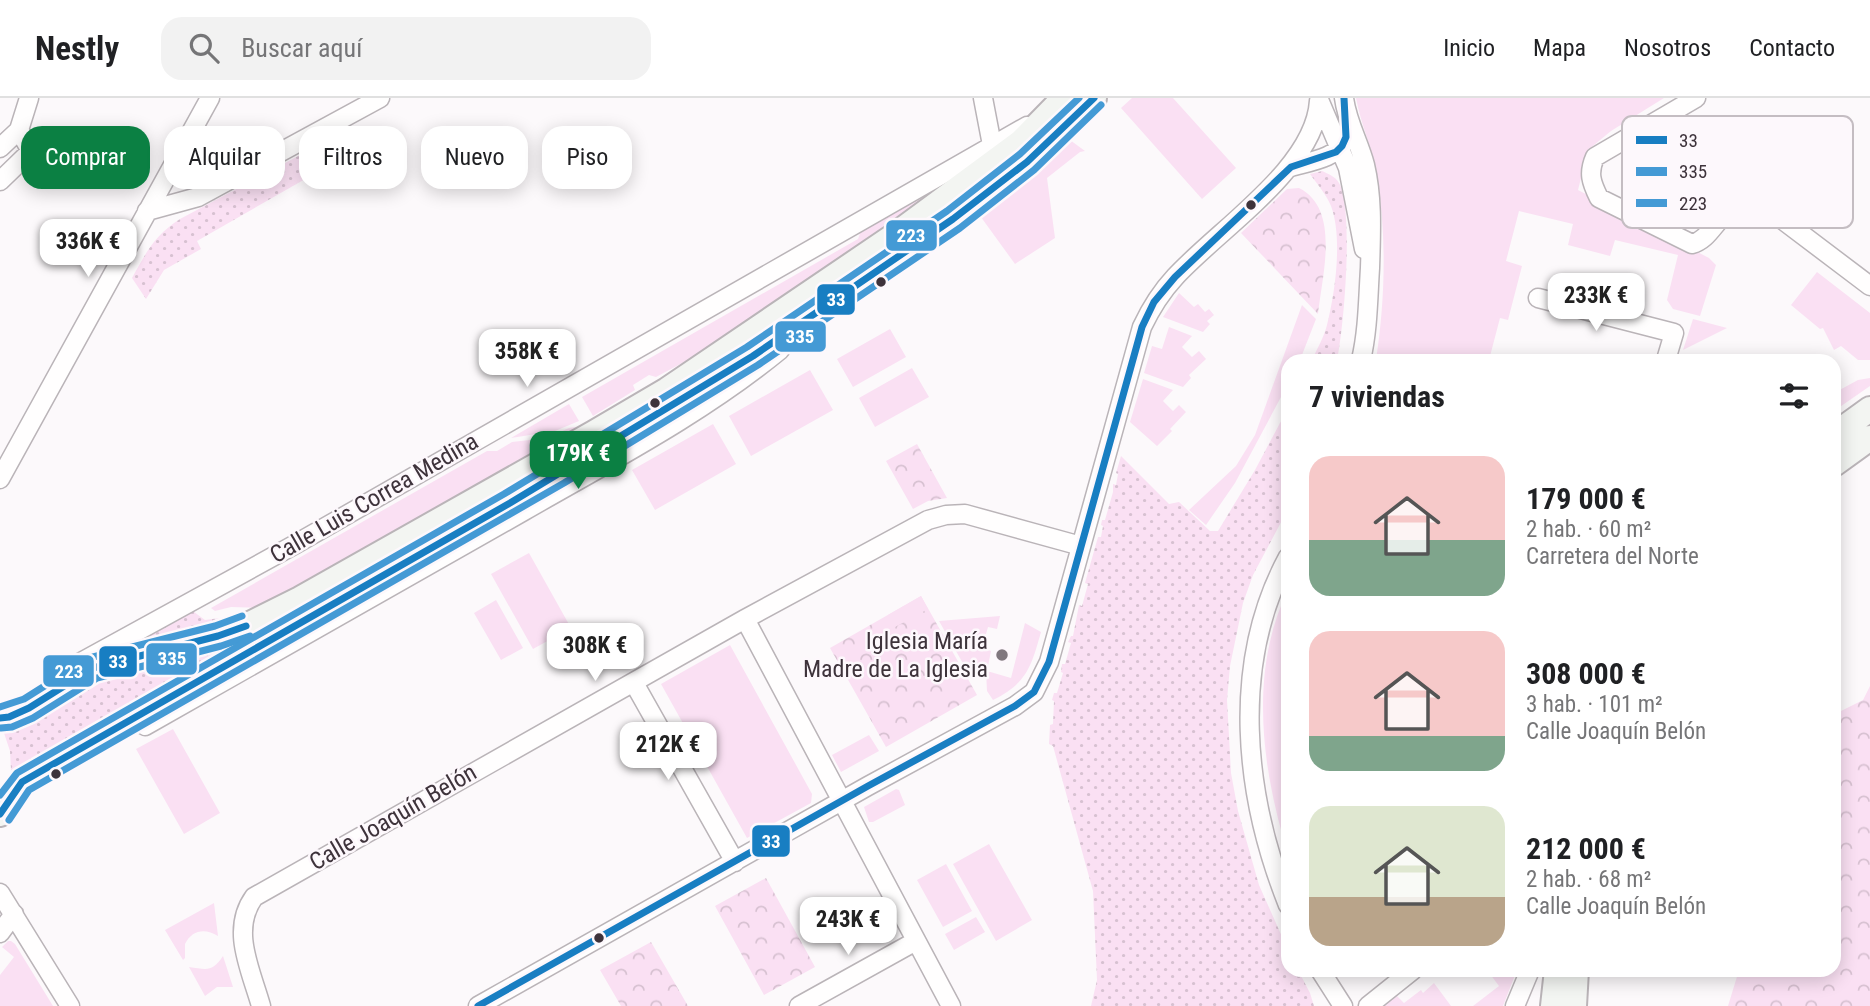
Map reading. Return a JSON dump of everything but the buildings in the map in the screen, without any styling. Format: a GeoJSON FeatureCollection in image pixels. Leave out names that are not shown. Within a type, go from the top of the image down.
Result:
{"type":"FeatureCollection","features":[{"type":"Feature","properties":{"kind":"street"},"geometry":{"type":"LineString","coordinates":[[0,148],[19,130],[29,98]]}},
{"type":"Feature","properties":{"kind":"street"},"geometry":{"type":"LineString","coordinates":[[0,479],[210,98]]}},
{"type":"Feature","properties":{"kind":"street"},"geometry":{"type":"LineString","coordinates":[[147,211],[198,197],[380,98]]}},
{"type":"Feature","properties":{"kind":"street"},"geometry":{"type":"LineString","coordinates":[[983,98],[992,145]]}},
{"type":"Feature","properties":{"kind":"street"},"geometry":{"type":"LineString","coordinates":[[0,814],[22,782],[604,449],[720,378],[849,292],[971,205],[1040,152],[1094,98]]}},
{"type":"Feature","properties":{"kind":"street"},"geometry":{"type":"LineString","coordinates":[[1665,116],[1696,98]]}},
{"type":"Feature","properties":{"kind":"street"},"geometry":{"type":"LineString","coordinates":[[1318,99],[1348,168],[1370,269]]}},
{"type":"Feature","properties":{"kind":"street"},"geometry":{"type":"LineString","coordinates":[[478,1006],[505,1000],[735,862],[1015,706],[1034,692],[1049,662],[1142,327],[1154,302],[1175,277],[1291,167],[1315,125],[1318,99]]}},
{"type":"Feature","properties":{"kind":"street"},"geometry":{"type":"LineString","coordinates":[[0,718],[29,708],[93,668],[206,639],[248,625],[300,599],[594,433],[667,390],[891,238],[1021,142],[1059,104]]}},
{"type":"Feature","properties":{"kind":"street","name":"Calle Luis Correa Medina"},"geometry":{"type":"LineString","coordinates":[[29,708],[74,666],[330,524],[1059,104]]}},
{"type":"Feature","properties":{"kind":"street"},"geometry":{"type":"LineString","coordinates":[[1291,167],[1318,159],[1340,148],[1346,137],[1345,106]]}},
{"type":"Feature","properties":{"kind":"street"},"geometry":{"type":"LineString","coordinates":[[1345,106],[1364,164],[1372,232],[1362,354]]}},
{"type":"Feature","properties":{"kind":"street"},"geometry":{"type":"LineString","coordinates":[[0,181],[31,151],[19,130]]}},
{"type":"Feature","properties":{"kind":"street"},"geometry":{"type":"LineString","coordinates":[[1622,141],[1595,157],[1590,176],[1599,198],[1622,209]]}},
{"type":"Feature","properties":{"kind":"street"},"geometry":{"type":"LineString","coordinates":[[1318,159],[1333,161],[1348,168]]}},
{"type":"Feature","properties":{"kind":"street"},"geometry":{"type":"LineString","coordinates":[[1660,228],[1692,244],[1700,241],[1711,228]]}},
{"type":"Feature","properties":{"kind":"street"},"geometry":{"type":"LineString","coordinates":[[1793,228],[1870,286]]}},
{"type":"Feature","properties":{"kind":"street"},"geometry":{"type":"LineString","coordinates":[[1538,298],[1674,333],[1668,354]]}},
{"type":"Feature","properties":{"kind":"street"},"geometry":{"type":"LineString","coordinates":[[1841,430],[1870,409]]}},
{"type":"Feature","properties":{"kind":"street"},"geometry":{"type":"LineString","coordinates":[[1841,459],[1870,438]]}},
{"type":"Feature","properties":{"kind":"street","name":"Calle Joaquín Belón"},"geometry":{"type":"LineString","coordinates":[[261,1006],[243,943],[243,918],[254,897],[745,619],[928,520],[946,515],[965,514],[1081,546]]}},
{"type":"Feature","properties":{"kind":"street"},"geometry":{"type":"LineString","coordinates":[[1281,569],[1260,626],[1249,694],[1250,745],[1256,791],[1271,858],[1281,886]]}},
{"type":"Feature","properties":{"kind":"street"},"geometry":{"type":"LineString","coordinates":[[745,619],[951,1006]]}},
{"type":"Feature","properties":{"kind":"street"},"geometry":{"type":"LineString","coordinates":[[634,683],[735,862]]}},
{"type":"Feature","properties":{"kind":"street"},"geometry":{"type":"LineString","coordinates":[[0,893],[70,1006]]}},
{"type":"Feature","properties":{"kind":"street"},"geometry":{"type":"LineString","coordinates":[[0,933],[14,914]]}},
{"type":"Feature","properties":{"kind":"street"},"geometry":{"type":"LineString","coordinates":[[799,1006],[916,941]]}},
{"type":"Feature","properties":{"kind":"street"},"geometry":{"type":"LineString","coordinates":[[1324,977],[1343,1006]]}},
{"type":"Feature","properties":{"kind":"street"},"geometry":{"type":"LineString","coordinates":[[1368,1006],[1404,977]]}},
{"type":"Feature","properties":{"kind":"street"},"geometry":{"type":"LineString","coordinates":[[1515,1006],[1527,977]]}},
{"type":"Feature","properties":{"kind":"street"},"geometry":{"type":"LineString","coordinates":[[1553,1006],[1556,977]]}},
{"type":"Feature","properties":{"kind":"street"},"geometry":{"type":"LineString","coordinates":[[1574,1006],[1576,977]]}},
{"type":"Feature","properties":{"kind":"green space"},"geometry":{"type":"Polygon","coordinates":[[[1132,98],[1173,98],[1236,168],[1202,199],[1121,108],[1132,98]]]}},
{"type":"Feature","properties":{"kind":"green space"},"geometry":{"type":"Polygon","coordinates":[[[1356,98],[1664,98],[1635,116],[1622,116],[1622,124],[1588,150],[1578,190],[1622,213],[1622,228],[1651,228],[1709,258],[1716,265],[1700,316],[1673,309],[1667,300],[1678,255],[1615,240],[1610,256],[1568,245],[1573,224],[1519,211],[1506,261],[1522,266],[1508,320],[1500,318],[1491,354],[1377,354],[1383,292],[1382,223],[1375,167],[1356,98]]]}},
{"type":"Feature","properties":{"kind":"green space"},"geometry":{"type":"Polygon","coordinates":[[[1070,140],[1085,151],[1047,178],[1055,238],[1015,264],[978,213],[1044,164],[1070,140]]]}},
{"type":"Feature","properties":{"kind":"green space"},"geometry":{"type":"Polygon","coordinates":[[[299,156],[299,183],[197,241],[201,249],[164,270],[146,299],[132,278],[152,245],[171,225],[236,189],[285,189],[285,163],[299,156]]]}},
{"type":"Feature","properties":{"kind":"green space"},"geometry":{"type":"Polygon","coordinates":[[[1322,171],[1333,177],[1339,183],[1344,197],[1347,242],[1345,297],[1338,354],[1315,354],[1327,325],[1333,297],[1337,234],[1331,206],[1310,174],[1322,171]]]}},
{"type":"Feature","properties":{"kind":"green space"},"geometry":{"type":"Polygon","coordinates":[[[955,172],[959,179],[701,353],[656,377],[649,375],[633,385],[635,390],[593,416],[582,397],[858,239],[863,225],[955,172]]]}},
{"type":"Feature","properties":{"kind":"green space"},"geometry":{"type":"Polygon","coordinates":[[[1299,188],[1312,198],[1325,227],[1325,263],[1318,314],[1241,233],[1287,189],[1299,188]]]}},
{"type":"Feature","properties":{"kind":"green space"},"geometry":{"type":"Polygon","coordinates":[[[1817,272],[1870,313],[1870,360],[1858,360],[1841,346],[1834,350],[1823,328],[1820,329],[1791,305],[1817,272]]]}},
{"type":"Feature","properties":{"kind":"green space"},"geometry":{"type":"Polygon","coordinates":[[[1179,293],[1194,307],[1198,304],[1205,312],[1209,309],[1214,315],[1207,321],[1210,324],[1203,332],[1163,317],[1179,293]]]}},
{"type":"Feature","properties":{"kind":"green space"},"geometry":{"type":"Polygon","coordinates":[[[1302,305],[1316,319],[1302,354],[1284,354],[1302,305]]]}},
{"type":"Feature","properties":{"kind":"green space"},"geometry":{"type":"Polygon","coordinates":[[[1693,319],[1727,328],[1683,350],[1693,319]]]}},
{"type":"Feature","properties":{"kind":"green space"},"geometry":{"type":"Polygon","coordinates":[[[1169,327],[1192,336],[1182,347],[1192,357],[1199,351],[1206,359],[1189,375],[1191,378],[1183,387],[1144,373],[1152,346],[1162,349],[1169,327]]]}},
{"type":"Feature","properties":{"kind":"green space"},"geometry":{"type":"Polygon","coordinates":[[[890,329],[906,357],[853,387],[837,359],[890,329]]]}},
{"type":"Feature","properties":{"kind":"green space"},"geometry":{"type":"Polygon","coordinates":[[[1281,363],[1281,397],[1235,483],[1206,525],[1189,510],[1236,466],[1255,435],[1281,363]]]}},
{"type":"Feature","properties":{"kind":"green space"},"geometry":{"type":"Polygon","coordinates":[[[912,368],[929,397],[875,427],[859,398],[912,368]]]}},
{"type":"Feature","properties":{"kind":"green space"},"geometry":{"type":"Polygon","coordinates":[[[810,370],[833,410],[751,456],[729,416],[810,370]]]}},
{"type":"Feature","properties":{"kind":"green space"},"geometry":{"type":"Polygon","coordinates":[[[1870,378],[1870,386],[1841,406],[1841,389],[1858,380],[1870,378]]]}},
{"type":"Feature","properties":{"kind":"green space"},"geometry":{"type":"Polygon","coordinates":[[[1143,379],[1173,390],[1163,401],[1173,411],[1179,405],[1186,412],[1157,446],[1130,422],[1143,379]]]}},
{"type":"Feature","properties":{"kind":"green space"},"geometry":{"type":"Polygon","coordinates":[[[569,404],[579,421],[555,431],[511,438],[569,404]]]}},
{"type":"Feature","properties":{"kind":"green space"},"geometry":{"type":"Polygon","coordinates":[[[1281,421],[1281,522],[1253,575],[1243,603],[1230,666],[1227,700],[1231,773],[1238,811],[1259,885],[1281,934],[1281,977],[1302,977],[1314,1006],[1091,1006],[1097,980],[1093,891],[1053,746],[1049,744],[1050,725],[1053,724],[1052,700],[1063,673],[1062,664],[1065,664],[1071,643],[1068,642],[1073,636],[1079,605],[1082,606],[1088,584],[1085,583],[1098,537],[1101,537],[1102,520],[1105,520],[1113,484],[1116,485],[1121,456],[1169,504],[1179,502],[1210,531],[1218,531],[1281,421]]]}},
{"type":"Feature","properties":{"kind":"green space"},"geometry":{"type":"Polygon","coordinates":[[[713,424],[736,464],[655,510],[632,470],[713,424]]]}},
{"type":"Feature","properties":{"kind":"green space"},"geometry":{"type":"Polygon","coordinates":[[[582,426],[263,608],[231,607],[215,611],[211,608],[487,451],[497,451],[512,442],[547,438],[569,428],[582,426]]]}},
{"type":"Feature","properties":{"kind":"green space"},"geometry":{"type":"Polygon","coordinates":[[[917,444],[947,498],[928,501],[913,509],[886,461],[917,444]]]}},
{"type":"Feature","properties":{"kind":"green space"},"geometry":{"type":"Polygon","coordinates":[[[529,553],[571,628],[533,649],[491,574],[529,553]]]}},
{"type":"Feature","properties":{"kind":"green space"},"geometry":{"type":"Polygon","coordinates":[[[921,596],[977,695],[886,747],[830,648],[921,596]]]}},
{"type":"Feature","properties":{"kind":"green space"},"geometry":{"type":"Polygon","coordinates":[[[921,596],[928,609],[895,627],[888,615],[921,596]]]}},
{"type":"Feature","properties":{"kind":"green space"},"geometry":{"type":"Polygon","coordinates":[[[496,600],[523,648],[501,660],[474,613],[496,600]]]}},
{"type":"Feature","properties":{"kind":"green space"},"geometry":{"type":"Polygon","coordinates":[[[1281,607],[1281,829],[1271,789],[1263,721],[1267,654],[1281,607]]]}},
{"type":"Feature","properties":{"kind":"green space"},"geometry":{"type":"Polygon","coordinates":[[[190,609],[205,620],[236,618],[192,633],[148,642],[145,636],[190,609]]]}},
{"type":"Feature","properties":{"kind":"green space"},"geometry":{"type":"Polygon","coordinates":[[[1000,616],[997,629],[988,627],[982,648],[991,651],[987,671],[1011,678],[1025,623],[1041,632],[1026,673],[1013,687],[993,700],[987,691],[986,671],[965,667],[939,621],[1000,616]]]}},
{"type":"Feature","properties":{"kind":"green space"},"geometry":{"type":"Polygon","coordinates":[[[247,632],[251,641],[15,772],[11,770],[10,751],[4,733],[32,723],[93,679],[247,632]]]}},
{"type":"Feature","properties":{"kind":"green space"},"geometry":{"type":"Polygon","coordinates":[[[730,645],[812,794],[811,803],[747,838],[661,684],[730,645]]]}},
{"type":"Feature","properties":{"kind":"green space"},"geometry":{"type":"Polygon","coordinates":[[[1870,686],[1870,1006],[1728,1006],[1737,977],[1841,977],[1841,711],[1863,700],[1870,686]]]}},
{"type":"Feature","properties":{"kind":"green space"},"geometry":{"type":"Polygon","coordinates":[[[173,729],[220,813],[184,834],[136,749],[173,729]]]}},
{"type":"Feature","properties":{"kind":"green space"},"geometry":{"type":"Polygon","coordinates":[[[869,735],[879,751],[841,772],[832,755],[869,735]]]}},
{"type":"Feature","properties":{"kind":"green space"},"geometry":{"type":"Polygon","coordinates":[[[896,789],[899,790],[905,805],[869,822],[864,807],[896,789]]]}},
{"type":"Feature","properties":{"kind":"green space"},"geometry":{"type":"Polygon","coordinates":[[[989,844],[1032,920],[996,941],[953,864],[989,844]]]}},
{"type":"Feature","properties":{"kind":"green space"},"geometry":{"type":"Polygon","coordinates":[[[946,864],[972,911],[943,927],[917,880],[946,864]]]}},
{"type":"Feature","properties":{"kind":"green space"},"geometry":{"type":"Polygon","coordinates":[[[766,878],[815,967],[764,995],[715,906],[766,878]]]}},
{"type":"Feature","properties":{"kind":"green space"},"geometry":{"type":"Polygon","coordinates":[[[214,903],[218,936],[204,931],[195,933],[185,944],[183,960],[165,930],[214,903]]]}},
{"type":"Feature","properties":{"kind":"green space"},"geometry":{"type":"Polygon","coordinates":[[[976,917],[985,932],[954,950],[945,934],[976,917]]]}},
{"type":"Feature","properties":{"kind":"green space"},"geometry":{"type":"Polygon","coordinates":[[[8,941],[15,944],[53,1006],[0,1006],[0,975],[14,957],[2,947],[8,941]]]}},
{"type":"Feature","properties":{"kind":"green space"},"geometry":{"type":"Polygon","coordinates":[[[651,942],[688,1006],[621,1006],[600,970],[651,942]]]}},
{"type":"Feature","properties":{"kind":"green space"},"geometry":{"type":"Polygon","coordinates":[[[223,956],[233,987],[217,987],[205,996],[189,967],[212,967],[223,956]]]}},
{"type":"Feature","properties":{"kind":"green space"},"geometry":{"type":"Polygon","coordinates":[[[1492,977],[1514,977],[1503,1006],[1473,1006],[1499,986],[1492,977]]]}},
{"type":"Feature","properties":{"kind":"green space"},"geometry":{"type":"Polygon","coordinates":[[[1434,983],[1451,1006],[1384,1006],[1397,996],[1404,1003],[1421,990],[1423,993],[1434,983]]]}},
{"type":"Feature","properties":{"kind":"transit line","name":"223"},"geometry":{"type":"LineString","coordinates":[[0,795],[17,773],[504,494],[747,347],[947,211],[1020,154],[1079,98]]}},
{"type":"Feature","properties":{"kind":"transit line","name":"33"},"geometry":{"type":"LineString","coordinates":[[0,814],[22,782],[510,503],[753,356],[953,219],[1027,162],[1094,98]]}},
{"type":"Feature","properties":{"kind":"transit line","name":"33"},"geometry":{"type":"LineString","coordinates":[[478,1006],[1015,706],[1034,692],[1049,662],[1142,327],[1154,302],[1175,277],[1291,167],[1336,152],[1342,146],[1346,137],[1344,98]]}},
{"type":"Feature","properties":{"kind":"transit line","name":"335"},"geometry":{"type":"LineString","coordinates":[[9,820],[29,790],[564,483],[758,365],[960,228],[1034,170],[1101,105]]}},
{"type":"Feature","properties":{"kind":"transit line","name":"223"},"geometry":{"type":"LineString","coordinates":[[0,707],[24,699],[89,658],[215,626],[242,616]]}},
{"type":"Feature","properties":{"kind":"transit line","name":"33"},"geometry":{"type":"LineString","coordinates":[[0,718],[29,708],[93,668],[218,636],[246,626]]}},
{"type":"Feature","properties":{"kind":"transit line","name":"335"},"geometry":{"type":"LineString","coordinates":[[1,728],[12,727],[33,718],[97,678],[250,636]]}},
{"type":"Feature","properties":{"kind":"place","name":"Iglesia María Madre de La Iglesia"},"geometry":{"type":"Point","coordinates":[1002,655]}}]}
